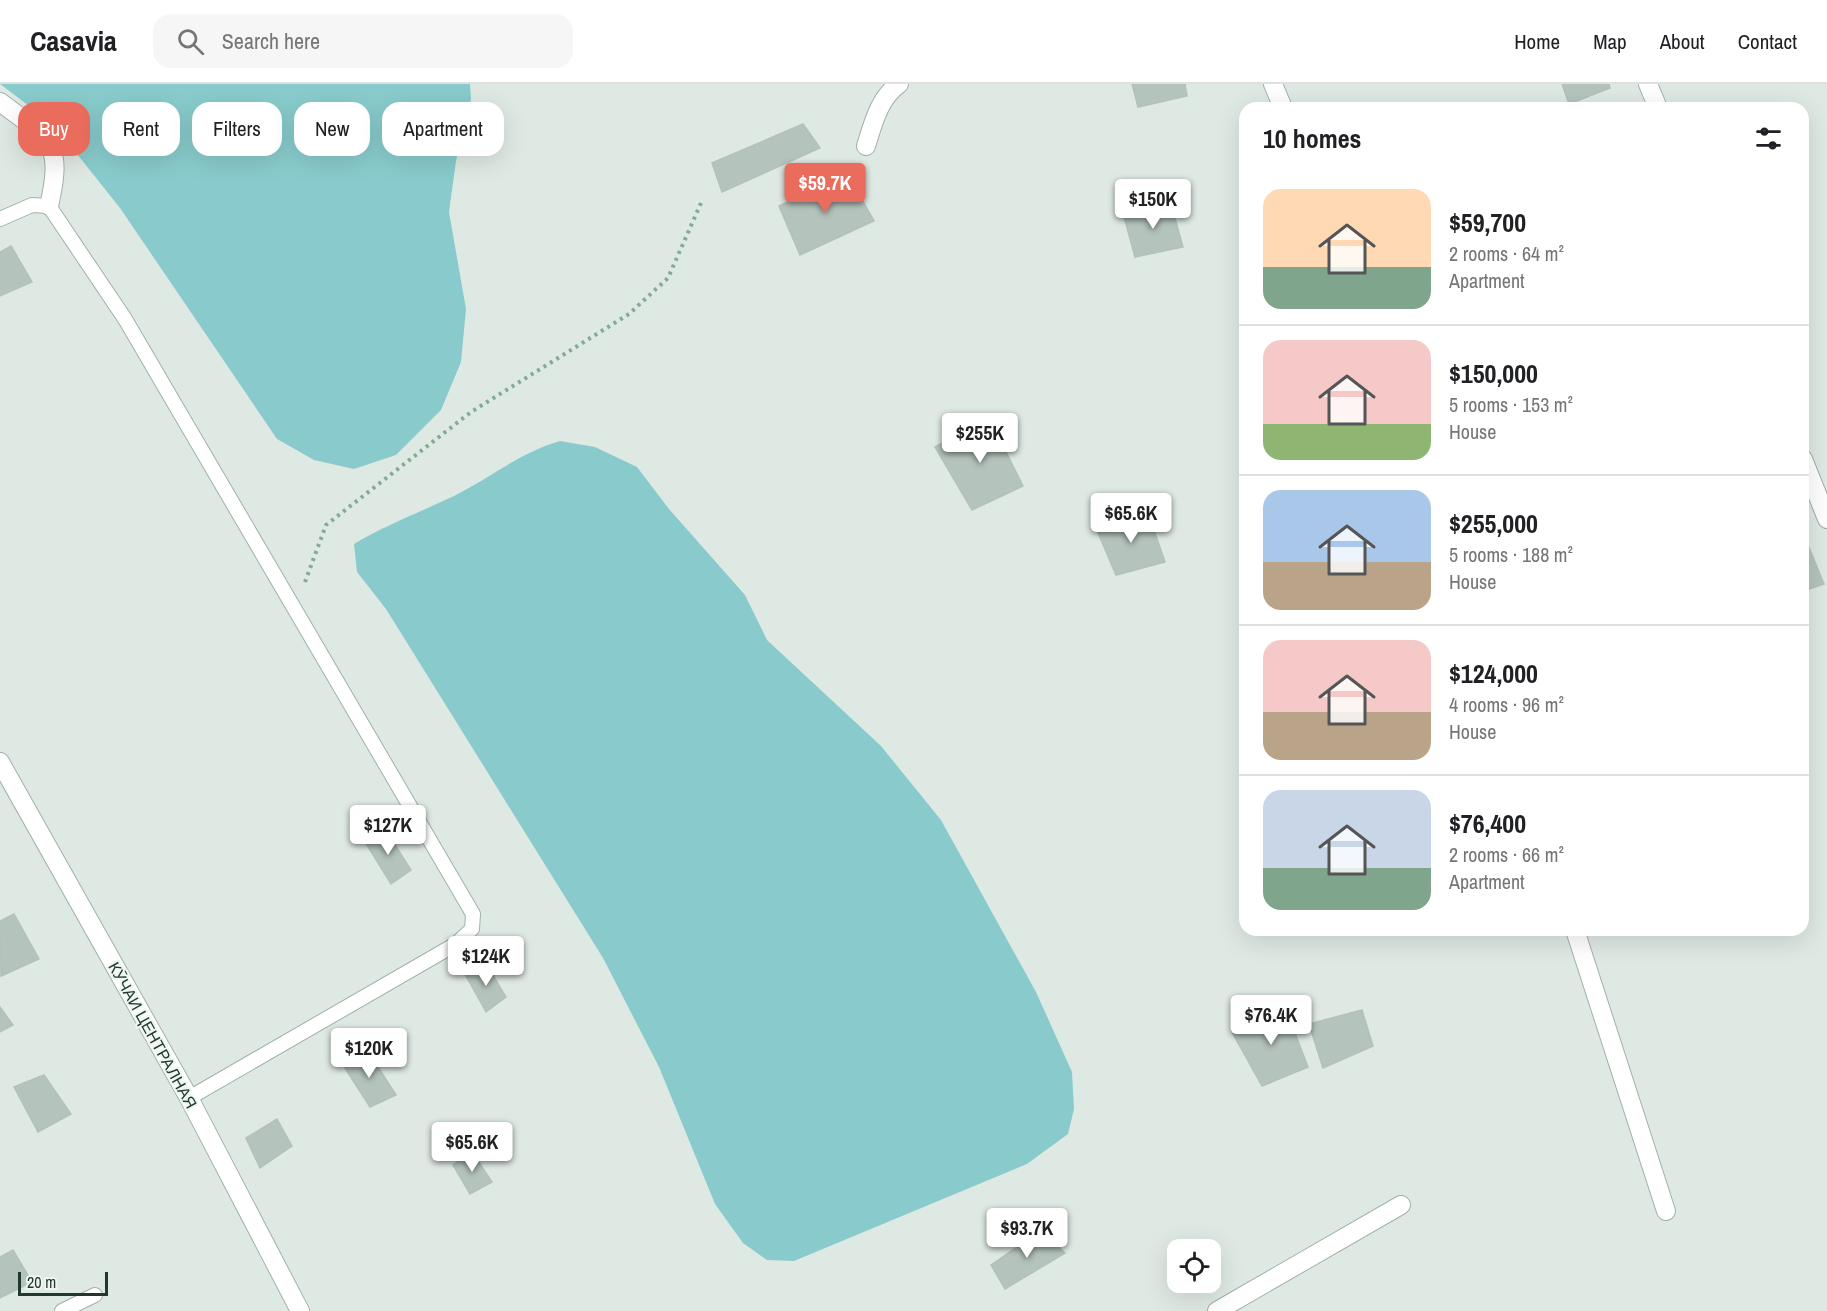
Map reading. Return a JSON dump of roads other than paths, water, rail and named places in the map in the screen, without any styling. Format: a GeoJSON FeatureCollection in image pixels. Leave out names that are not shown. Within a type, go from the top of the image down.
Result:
{"type":"FeatureCollection","features":[{"type":"Feature","properties":{"kind":"street"},"geometry":{"type":"LineString","coordinates":[[866,146],[879,109],[893,88],[899,84]]}},
{"type":"Feature","properties":{"kind":"street"},"geometry":{"type":"LineString","coordinates":[[1273,84],[1280,102]]}},
{"type":"Feature","properties":{"kind":"street"},"geometry":{"type":"LineString","coordinates":[[1648,84],[1656,102]]}},
{"type":"Feature","properties":{"kind":"street"},"geometry":{"type":"LineString","coordinates":[[0,102],[40,131],[53,148],[56,175],[49,206]]}},
{"type":"Feature","properties":{"kind":"street"},"geometry":{"type":"LineString","coordinates":[[1809,474],[1827,519]]}},
{"type":"Feature","properties":{"kind":"street","name":"КӮЧАИ ЦЕНТРАЛНАЯ"},"geometry":{"type":"LineString","coordinates":[[0,762],[189,1098],[300,1311]]}},
{"type":"Feature","properties":{"kind":"street"},"geometry":{"type":"LineString","coordinates":[[1577,936],[1666,1211]]}},
{"type":"Feature","properties":{"kind":"street"},"geometry":{"type":"LineString","coordinates":[[1217,1311],[1401,1205]]}},
{"type":"Feature","properties":{"kind":"lane"},"geometry":{"type":"LineString","coordinates":[[0,219],[32,205],[49,206],[125,319],[473,914],[472,929],[456,944],[189,1098]]}},
{"type":"Feature","properties":{"kind":"lane"},"geometry":{"type":"LineString","coordinates":[[62,1311],[95,1295]]}},
{"type":"Feature","properties":{"kind":"water"},"geometry":{"type":"Polygon","coordinates":[[[0,84],[470,84],[470,102],[382,102],[382,156],[457,156],[449,212],[466,309],[461,362],[441,410],[396,455],[354,469],[314,460],[277,439],[120,208],[79,156],[90,156],[90,102],[24,102],[0,84]]]}},
{"type":"Feature","properties":{"kind":"water"},"geometry":{"type":"Polygon","coordinates":[[[560,441],[595,447],[637,467],[669,509],[745,595],[767,640],[881,746],[941,820],[1036,992],[1072,1072],[1074,1109],[1068,1134],[1027,1164],[794,1261],[767,1260],[743,1243],[715,1204],[659,1067],[603,958],[386,609],[357,572],[354,544],[454,496],[519,458],[560,441]]]}}]}
